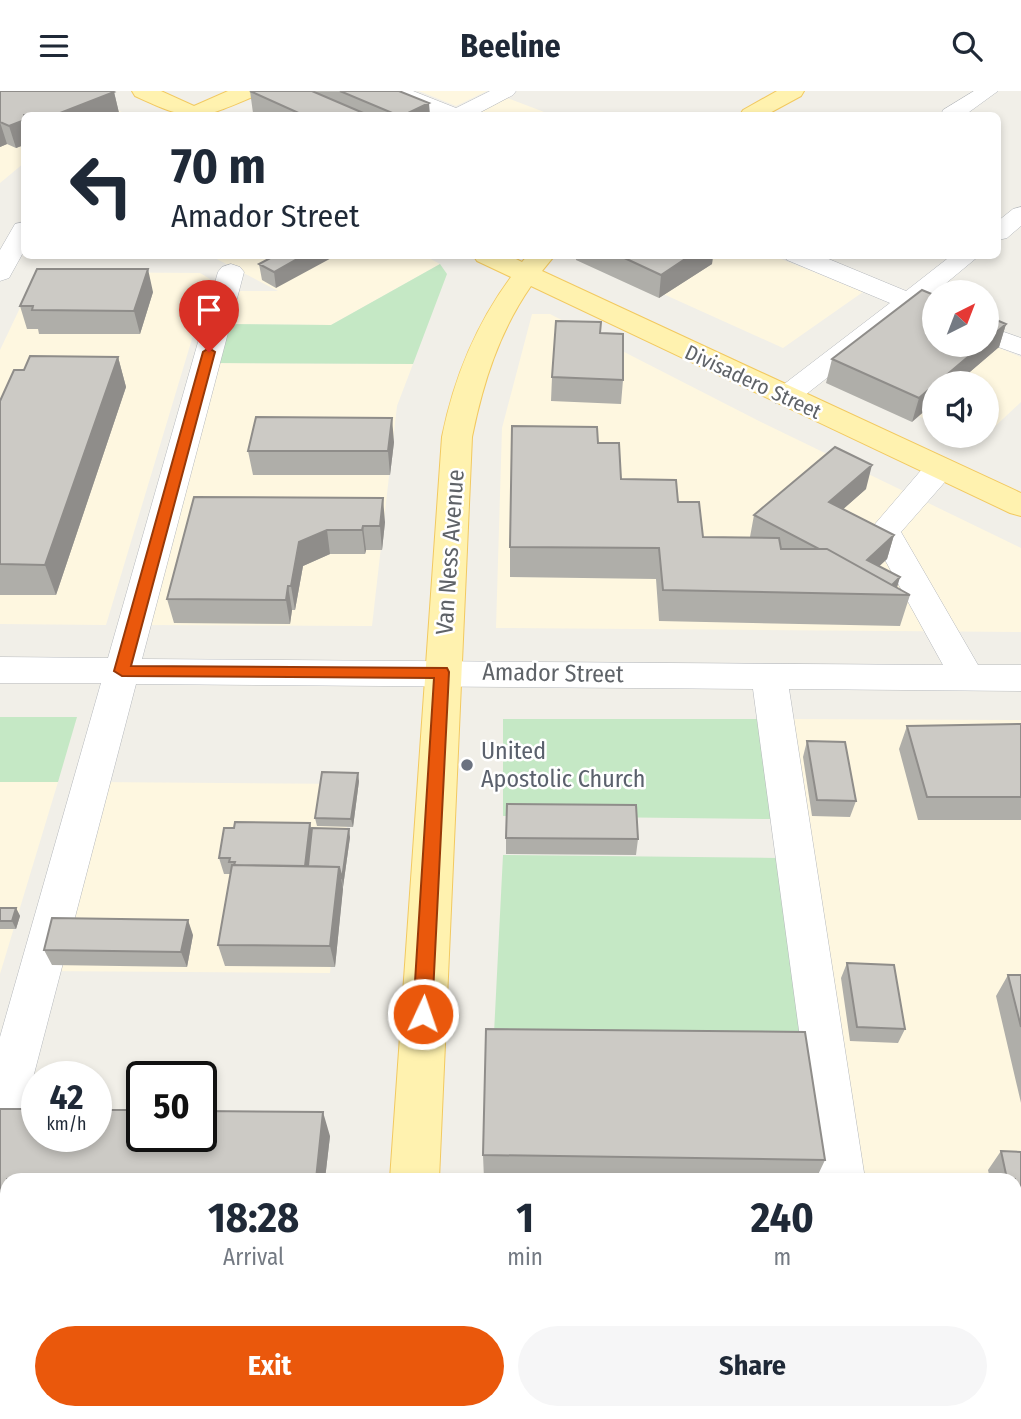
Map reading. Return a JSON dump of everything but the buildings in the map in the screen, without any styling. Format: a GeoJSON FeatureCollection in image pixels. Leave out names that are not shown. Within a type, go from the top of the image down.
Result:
{"type":"FeatureCollection","features":[{"type":"Feature","properties":{"kind":"main road"},"geometry":{"type":"LineString","coordinates":[[143,91],[187,112]]}},
{"type":"Feature","properties":{"kind":"main road"},"geometry":{"type":"LineString","coordinates":[[200,112],[247,91]]}},
{"type":"Feature","properties":{"kind":"main road"},"geometry":{"type":"LineString","coordinates":[[756,112],[793,91]]}},
{"type":"Feature","properties":{"kind":"main road","name":"Divisadero Street"},"geometry":{"type":"LineString","coordinates":[[505,259],[533,265],[785,397],[1021,506]]}},
{"type":"Feature","properties":{"kind":"main road","name":"Van Ness Avenue"},"geometry":{"type":"LineString","coordinates":[[414,1173],[457,437],[465,392],[488,335],[533,265]]}},
{"type":"Feature","properties":{"kind":"street"},"geometry":{"type":"LineString","coordinates":[[394,91],[446,112]]}},
{"type":"Feature","properties":{"kind":"street"},"geometry":{"type":"LineString","coordinates":[[466,112],[506,91]]}},
{"type":"Feature","properties":{"kind":"street"},"geometry":{"type":"LineString","coordinates":[[956,112],[988,91]]}},
{"type":"Feature","properties":{"kind":"street"},"geometry":{"type":"LineString","coordinates":[[1001,231],[1021,214]]}},
{"type":"Feature","properties":{"kind":"street"},"geometry":{"type":"LineString","coordinates":[[0,271],[21,234]]}},
{"type":"Feature","properties":{"kind":"street"},"geometry":{"type":"LineString","coordinates":[[806,259],[922,307]]}},
{"type":"Feature","properties":{"kind":"street"},"geometry":{"type":"LineString","coordinates":[[785,397],[963,259]]}},
{"type":"Feature","properties":{"kind":"street"},"geometry":{"type":"LineString","coordinates":[[0,1116],[231,272]]}},
{"type":"Feature","properties":{"kind":"street"},"geometry":{"type":"LineString","coordinates":[[999,339],[1021,347]]}},
{"type":"Feature","properties":{"kind":"street"},"geometry":{"type":"LineString","coordinates":[[940,468],[885,531],[967,677]]}},
{"type":"Feature","properties":{"kind":"street","name":"Amador Street"},"geometry":{"type":"LineString","coordinates":[[0,670],[1021,678]]}},
{"type":"Feature","properties":{"kind":"street"},"geometry":{"type":"LineString","coordinates":[[769,675],[841,1173]]}},
{"type":"Feature","properties":{"kind":"shaded area"},"geometry":{"type":"Polygon","coordinates":[[[0,91],[78,91],[122,112],[21,112],[21,166],[0,183],[0,91]]]}},
{"type":"Feature","properties":{"kind":"shaded area"},"geometry":{"type":"Polygon","coordinates":[[[419,91],[487,91],[456,106],[419,91]]]}},
{"type":"Feature","properties":{"kind":"shaded area"},"geometry":{"type":"Polygon","coordinates":[[[502,96],[544,112],[469,112],[502,96]]]}},
{"type":"Feature","properties":{"kind":"shaded area"},"geometry":{"type":"Polygon","coordinates":[[[217,259],[431,259],[440,264],[331,325],[221,324],[230,291],[278,291],[217,259]]]}},
{"type":"Feature","properties":{"kind":"shaded area"},"geometry":{"type":"Polygon","coordinates":[[[586,259],[781,259],[863,292],[783,348],[586,259]]]}},
{"type":"Feature","properties":{"kind":"shaded area"},"geometry":{"type":"Polygon","coordinates":[[[37,272],[200,273],[210,279],[106,625],[0,624],[0,350],[37,272]]]}},
{"type":"Feature","properties":{"kind":"shaded area"},"geometry":{"type":"Polygon","coordinates":[[[532,314],[550,314],[757,420],[1021,548],[1021,632],[496,628],[502,428],[532,314]]]}},
{"type":"Feature","properties":{"kind":"shaded area"},"geometry":{"type":"Polygon","coordinates":[[[999,348],[1021,357],[1021,402],[999,423],[999,371],[922,371],[922,418],[833,378],[922,349],[922,357],[999,357],[999,348]]]}},
{"type":"Feature","properties":{"kind":"shaded area"},"geometry":{"type":"Polygon","coordinates":[[[210,363],[413,364],[397,406],[372,626],[137,625],[210,363]]]}},
{"type":"Feature","properties":{"kind":"shaded area"},"geometry":{"type":"Polygon","coordinates":[[[787,719],[1021,720],[1021,1173],[849,1173],[787,719]]]}},
{"type":"Feature","properties":{"kind":"shaded area"},"geometry":{"type":"Polygon","coordinates":[[[0,782],[58,782],[0,974],[0,782]]]}},
{"type":"Feature","properties":{"kind":"shaded area"},"geometry":{"type":"Polygon","coordinates":[[[93,782],[352,784],[330,973],[40,971],[93,782]]]}},
{"type":"Feature","properties":{"kind":"green space"},"geometry":{"type":"Polygon","coordinates":[[[440,264],[447,274],[413,364],[210,363],[221,324],[331,325],[440,264]]]}},
{"type":"Feature","properties":{"kind":"green space"},"geometry":{"type":"Polygon","coordinates":[[[0,717],[77,717],[58,782],[0,782],[0,717]]]}},
{"type":"Feature","properties":{"kind":"green space"},"geometry":{"type":"Polygon","coordinates":[[[503,719],[757,719],[771,819],[503,816],[503,719]]]}},
{"type":"Feature","properties":{"kind":"green space"},"geometry":{"type":"Polygon","coordinates":[[[503,855],[777,858],[805,1059],[493,1053],[503,855]]]}},
{"type":"Feature","properties":{"kind":"place","name":"United Apostolic Church"},"geometry":{"type":"Point","coordinates":[467,765]}},
{"type":"Feature","properties":{"kind":"route"},"geometry":{"type":"LineString","coordinates":[[209,352],[122,671],[442,672],[423,1014]]}}]}
